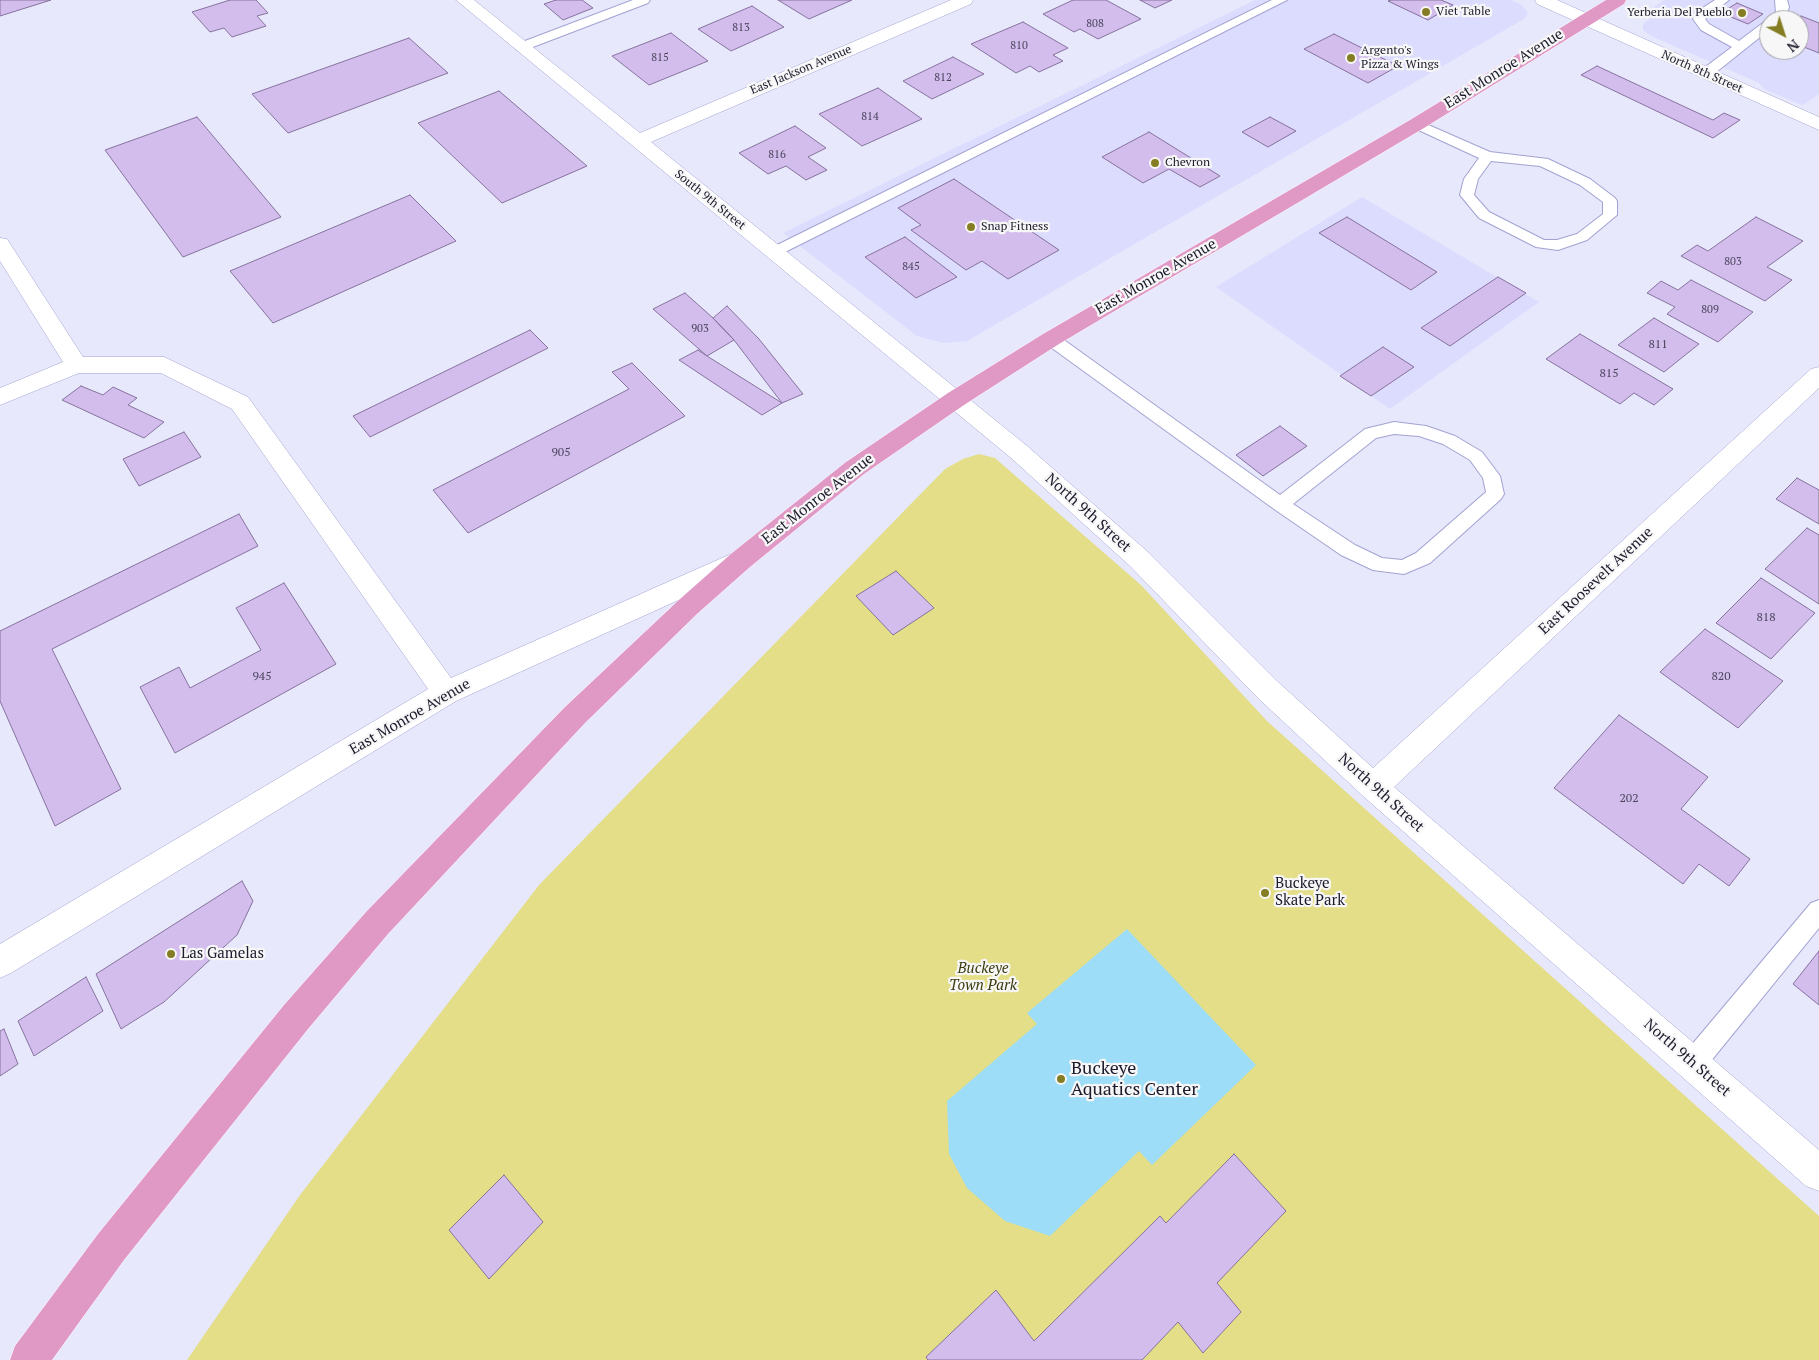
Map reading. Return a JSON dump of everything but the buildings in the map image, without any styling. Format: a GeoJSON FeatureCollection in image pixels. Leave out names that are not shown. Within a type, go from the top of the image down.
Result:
{"type":"FeatureCollection","features":[{"type":"Feature","properties":{"kind":"main road","name":"East Monroe Avenue"},"geometry":{"type":"LineString","coordinates":[[741,560],[855,468],[956,399],[1051,339],[1417,124],[1618,0]]}},
{"type":"Feature","properties":{"kind":"main road"},"geometry":{"type":"LineString","coordinates":[[29,1360],[111,1246],[296,1017],[377,923],[575,715],[689,606],[741,560]]}},
{"type":"Feature","properties":{"kind":"street","name":"South 9th Street"},"geometry":{"type":"LineString","coordinates":[[464,0],[956,399]]}},
{"type":"Feature","properties":{"kind":"street","name":"East Jackson Avenue"},"geometry":{"type":"LineString","coordinates":[[638,141],[965,0]]}},
{"type":"Feature","properties":{"kind":"street","name":"North 8th Street"},"geometry":{"type":"LineString","coordinates":[[1543,0],[1819,124]]}},
{"type":"Feature","properties":{"kind":"street"},"geometry":{"type":"LineString","coordinates":[[0,244],[76,365]]}},
{"type":"Feature","properties":{"kind":"street"},"geometry":{"type":"LineString","coordinates":[[0,397],[76,365],[164,365],[240,403],[406,634],[446,693]]}},
{"type":"Feature","properties":{"kind":"street","name":"East Roosevelt Avenue"},"geometry":{"type":"LineString","coordinates":[[1373,787],[1819,375]]}},
{"type":"Feature","properties":{"kind":"street","name":"North 9th Street"},"geometry":{"type":"LineString","coordinates":[[956,399],[1033,464],[1133,553],[1268,690],[1373,787],[1819,1173]]}},
{"type":"Feature","properties":{"kind":"street","name":"East Monroe Avenue"},"geometry":{"type":"LineString","coordinates":[[0,962],[446,693],[741,560]]}},
{"type":"Feature","properties":{"kind":"lane"},"geometry":{"type":"LineString","coordinates":[[521,47],[644,0]]}},
{"type":"Feature","properties":{"kind":"lane"},"geometry":{"type":"LineString","coordinates":[[774,252],[1281,0]]}},
{"type":"Feature","properties":{"kind":"lane"},"geometry":{"type":"LineString","coordinates":[[1724,0],[1702,14],[1699,19],[1705,27],[1739,46]]}},
{"type":"Feature","properties":{"kind":"lane"},"geometry":{"type":"LineString","coordinates":[[1705,74],[1759,31]]}},
{"type":"Feature","properties":{"kind":"lane"},"geometry":{"type":"LineString","coordinates":[[1417,124],[1487,156],[1543,162],[1585,182],[1610,201],[1610,215],[1582,237],[1558,245],[1541,244],[1484,215],[1467,195],[1471,179],[1487,156]]}},
{"type":"Feature","properties":{"kind":"lane"},"geometry":{"type":"LineString","coordinates":[[1051,339],[1280,504],[1348,550],[1380,565],[1404,567],[1423,558],[1495,494],[1492,476],[1476,456],[1449,440],[1420,430],[1394,428],[1371,433],[1280,504]]}},
{"type":"Feature","properties":{"kind":"lane"},"geometry":{"type":"LineString","coordinates":[[1692,1063],[1819,911]]}},
{"type":"Feature","properties":{"kind":"shaded area"},"geometry":{"type":"Polygon","coordinates":[[[1255,0],[1511,0],[1522,5],[1528,13],[1524,19],[967,341],[943,343],[917,336],[783,233],[1255,0]]]}},
{"type":"Feature","properties":{"kind":"shaded area"},"geometry":{"type":"Polygon","coordinates":[[[1664,0],[1819,0],[1819,94],[1803,105],[1764,89],[1759,83],[1651,36],[1643,30],[1643,24],[1651,18],[1651,9],[1664,0]]]}},
{"type":"Feature","properties":{"kind":"shaded area"},"geometry":{"type":"Polygon","coordinates":[[[1362,197],[1539,302],[1390,409],[1216,287],[1362,197]]]}},
{"type":"Feature","properties":{"kind":"shaded area"},"geometry":{"type":"Polygon","coordinates":[[[1127,929],[1256,1065],[1152,1165],[1139,1151],[1050,1236],[1005,1221],[967,1188],[949,1154],[947,1101],[1037,1024],[1027,1013],[1127,929]]]}},
{"type":"Feature","properties":{"kind":"green space","name":"Buckeye Town Park"},"geometry":{"type":"Polygon","coordinates":[[[979,454],[995,458],[1141,585],[1267,721],[1819,1216],[1819,1360],[187,1360],[300,1195],[539,885],[945,469],[963,459],[979,454]]]}},
{"type":"Feature","properties":{"kind":"place","name":"Viet Table"},"geometry":{"type":"Point","coordinates":[1426,12]}},
{"type":"Feature","properties":{"kind":"place","name":"Yerberia Del Pueblo"},"geometry":{"type":"Point","coordinates":[1742,13]}},
{"type":"Feature","properties":{"kind":"place","name":"Argento's Pizza & Wings"},"geometry":{"type":"Point","coordinates":[1351,58]}},
{"type":"Feature","properties":{"kind":"place","name":"Chevron"},"geometry":{"type":"Point","coordinates":[1155,163]}},
{"type":"Feature","properties":{"kind":"place","name":"Snap Fitness"},"geometry":{"type":"Point","coordinates":[971,227]}},
{"type":"Feature","properties":{"kind":"place","name":"Buckeye Skate Park"},"geometry":{"type":"Point","coordinates":[1265,893]}},
{"type":"Feature","properties":{"kind":"place","name":"Las Gamelas"},"geometry":{"type":"Point","coordinates":[171,954]}},
{"type":"Feature","properties":{"kind":"place","name":"Buckeye Aquatics Center"},"geometry":{"type":"Point","coordinates":[1061,1079]}}]}
